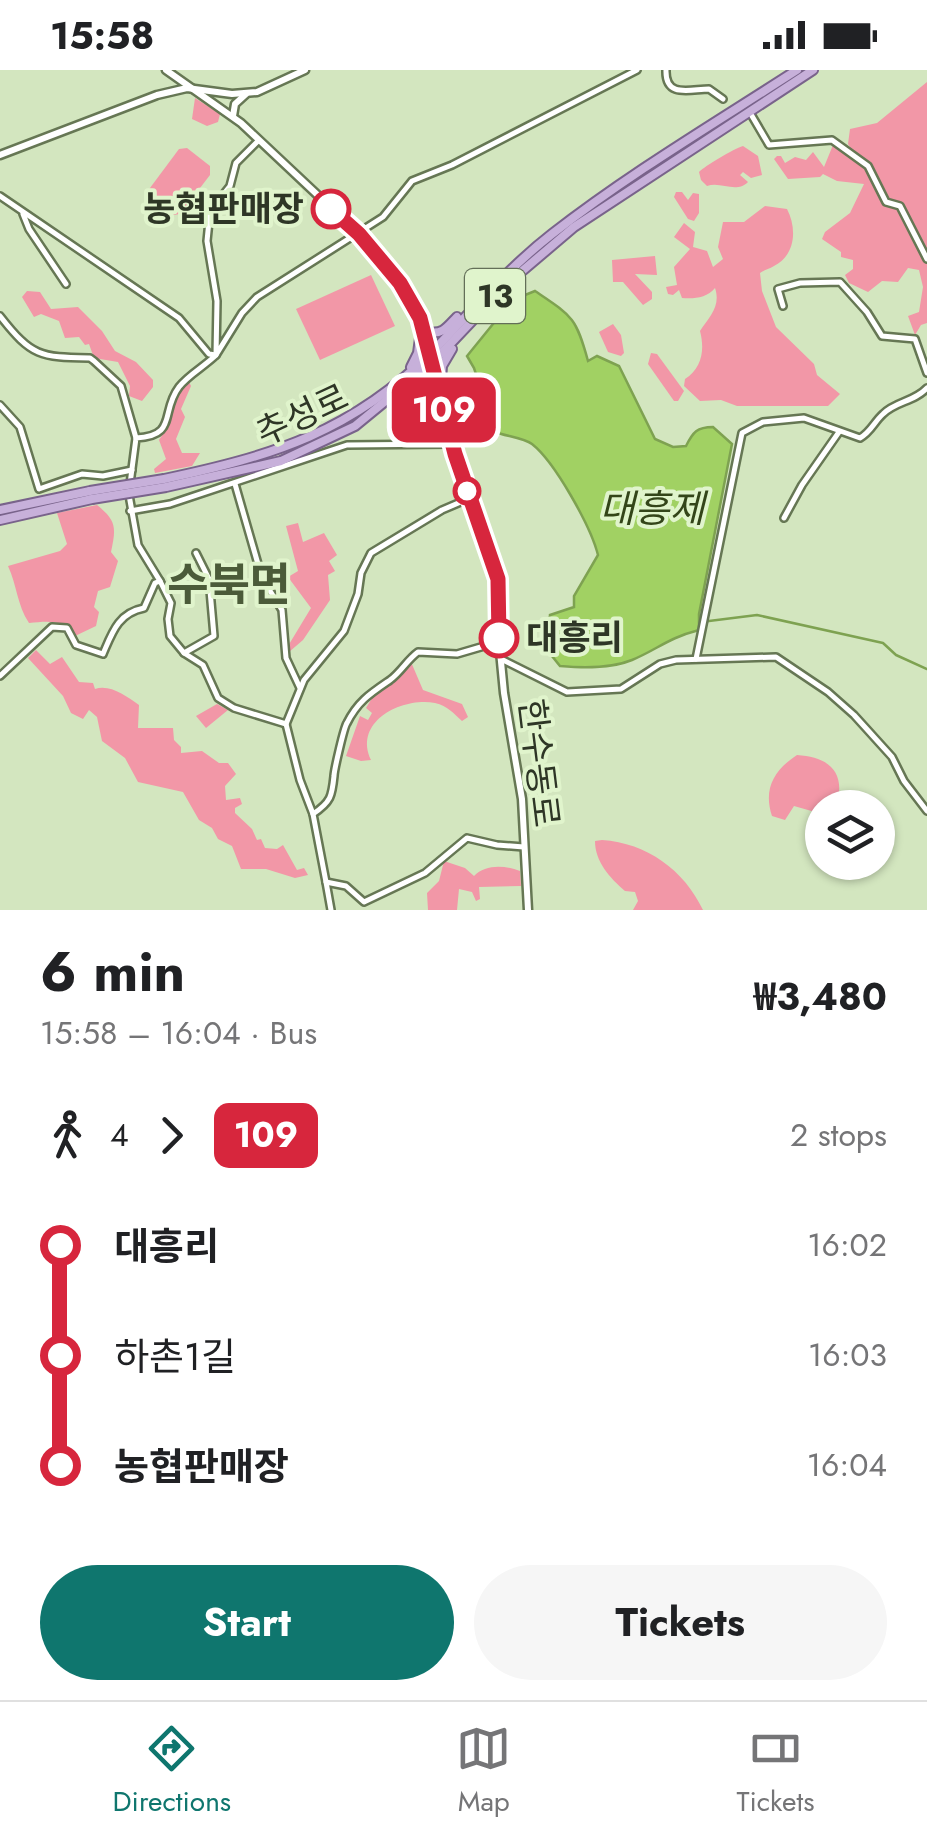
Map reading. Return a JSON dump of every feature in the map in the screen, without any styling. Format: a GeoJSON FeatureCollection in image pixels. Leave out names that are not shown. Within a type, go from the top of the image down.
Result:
{"type":"FeatureCollection","features":[{"type":"Feature","properties":{"kind":"main road","name":"추성로"},"geometry":{"type":"LineString","coordinates":[[165,483],[248,461],[343,422],[432,357],[523,258],[592,204],[797,70]]}},
{"type":"Feature","properties":{"kind":"main road","name":"추성로"},"geometry":{"type":"LineString","coordinates":[[0,510],[281,461],[355,426],[574,226],[813,70]]}},
{"type":"Feature","properties":{"kind":"main road"},"geometry":{"type":"LineString","coordinates":[[422,324],[429,332],[442,332],[523,258]]}},
{"type":"Feature","properties":{"kind":"main road"},"geometry":{"type":"LineString","coordinates":[[440,396],[442,366],[448,353],[513,279]]}},
{"type":"Feature","properties":{"kind":"main road"},"geometry":{"type":"LineString","coordinates":[[404,376],[418,353],[422,324]]}},
{"type":"Feature","properties":{"kind":"main road"},"geometry":{"type":"LineString","coordinates":[[355,426],[417,383],[430,382],[440,396]]}},
{"type":"Feature","properties":{"kind":"main road","name":"추성로"},"geometry":{"type":"LineString","coordinates":[[0,520],[91,495]]}},
{"type":"Feature","properties":{"kind":"street","name":"한수동로"},"geometry":{"type":"LineString","coordinates":[[166,70],[233,117],[359,234],[400,283],[422,324],[452,444],[499,587],[499,642],[520,779],[528,910]]}},
{"type":"Feature","properties":{"kind":"street"},"geometry":{"type":"LineString","coordinates":[[282,70],[288,79]]}},
{"type":"Feature","properties":{"kind":"street"},"geometry":{"type":"LineString","coordinates":[[0,155],[138,102],[187,88],[248,94],[305,70]]}},
{"type":"Feature","properties":{"kind":"street"},"geometry":{"type":"LineString","coordinates":[[136,438],[154,437],[162,432],[178,389],[216,354],[257,297],[359,234],[383,216],[412,181],[452,166],[638,70]]}},
{"type":"Feature","properties":{"kind":"street"},"geometry":{"type":"LineString","coordinates":[[666,70],[665,77],[672,88],[686,93],[709,89],[723,98]]}},
{"type":"Feature","properties":{"kind":"street"},"geometry":{"type":"LineString","coordinates":[[233,117],[235,104],[248,94]]}},
{"type":"Feature","properties":{"kind":"street"},"geometry":{"type":"LineString","coordinates":[[752,116],[758,120],[769,145],[832,140],[868,166],[886,202],[900,206],[927,259]]}},
{"type":"Feature","properties":{"kind":"street"},"geometry":{"type":"LineString","coordinates":[[216,354],[218,314],[207,241],[210,211],[230,186],[236,163],[259,140]]}},
{"type":"Feature","properties":{"kind":"street"},"geometry":{"type":"LineString","coordinates":[[0,196],[179,318],[209,354],[216,354]]}},
{"type":"Feature","properties":{"kind":"street"},"geometry":{"type":"LineString","coordinates":[[22,211],[29,229],[66,284]]}},
{"type":"Feature","properties":{"kind":"street"},"geometry":{"type":"LineString","coordinates":[[782,306],[778,289],[800,282],[840,282],[868,312],[882,336],[915,339],[927,373]]}},
{"type":"Feature","properties":{"kind":"street"},"geometry":{"type":"LineString","coordinates":[[0,316],[19,341],[37,353],[60,360],[94,361],[121,386],[136,438],[130,511],[138,546],[171,603],[170,636],[184,653],[204,665],[224,703],[286,724]]}},
{"type":"Feature","properties":{"kind":"street"},"geometry":{"type":"LineString","coordinates":[[696,661],[742,433],[763,422],[804,418],[860,438],[866,436],[883,413],[921,395],[927,388]]}},
{"type":"Feature","properties":{"kind":"street"},"geometry":{"type":"LineString","coordinates":[[0,405],[20,427],[39,489],[82,474],[103,476],[132,470]]}},
{"type":"Feature","properties":{"kind":"street"},"geometry":{"type":"LineString","coordinates":[[784,518],[839,432]]}},
{"type":"Feature","properties":{"kind":"street"},"geometry":{"type":"LineString","coordinates":[[130,511],[235,484],[347,445],[452,444]]}},
{"type":"Feature","properties":{"kind":"street"},"geometry":{"type":"LineString","coordinates":[[235,484],[262,578],[282,610],[286,658],[300,688]]}},
{"type":"Feature","properties":{"kind":"street"},"geometry":{"type":"LineString","coordinates":[[330,910],[313,814],[286,724],[300,688],[344,630],[358,594],[361,573],[373,550],[470,498]]}},
{"type":"Feature","properties":{"kind":"street"},"geometry":{"type":"LineString","coordinates":[[184,653],[214,636],[211,592],[196,553]]}},
{"type":"Feature","properties":{"kind":"street"},"geometry":{"type":"LineString","coordinates":[[0,676],[52,628],[67,628],[76,645],[103,654],[118,622],[144,608],[160,580]]}},
{"type":"Feature","properties":{"kind":"street"},"geometry":{"type":"LineString","coordinates":[[313,814],[332,799],[344,732],[360,702],[375,688],[418,652],[457,654],[499,642]]}},
{"type":"Feature","properties":{"kind":"street"},"geometry":{"type":"LineString","coordinates":[[501,659],[566,692],[621,689],[660,664],[776,656],[854,715],[892,757],[927,811]]}},
{"type":"Feature","properties":{"kind":"street"},"geometry":{"type":"LineString","coordinates":[[364,902],[425,873],[467,838],[524,847]]}},
{"type":"Feature","properties":{"kind":"street"},"geometry":{"type":"LineString","coordinates":[[326,882],[346,886],[370,910]]}},
{"type":"Feature","properties":{"kind":"shaded area"},"geometry":{"type":"Polygon","coordinates":[[[927,82],[927,323],[915,335],[908,316],[919,312],[923,287],[919,270],[908,268],[898,282],[882,281],[868,292],[849,283],[845,275],[853,269],[853,260],[841,257],[841,252],[822,239],[825,232],[850,213],[864,184],[837,181],[823,174],[788,179],[774,159],[781,156],[785,163],[795,157],[806,160],[813,152],[824,167],[833,145],[850,147],[850,129],[877,123],[927,82]]]}},
{"type":"Feature","properties":{"kind":"shaded area"},"geometry":{"type":"Polygon","coordinates":[[[195,98],[220,114],[218,122],[207,126],[192,119],[195,98]]]}},
{"type":"Feature","properties":{"kind":"shaded area"},"geometry":{"type":"Polygon","coordinates":[[[743,146],[758,156],[762,175],[751,178],[743,172],[740,175],[748,182],[738,187],[707,186],[701,180],[702,169],[743,146]]]}},
{"type":"Feature","properties":{"kind":"shaded area"},"geometry":{"type":"Polygon","coordinates":[[[187,148],[210,166],[210,175],[180,214],[173,215],[149,198],[147,192],[179,149],[187,148]]]}},
{"type":"Feature","properties":{"kind":"shaded area"},"geometry":{"type":"Polygon","coordinates":[[[676,192],[682,192],[688,200],[693,193],[699,194],[699,213],[694,221],[688,219],[674,197],[676,192]]]}},
{"type":"Feature","properties":{"kind":"shaded area"},"geometry":{"type":"Polygon","coordinates":[[[765,206],[787,209],[793,232],[787,255],[760,273],[762,291],[776,327],[814,364],[817,375],[840,394],[828,406],[737,406],[721,400],[700,401],[684,386],[701,358],[700,331],[717,300],[715,288],[696,298],[682,298],[679,290],[668,294],[666,287],[677,285],[674,267],[690,249],[674,237],[684,223],[695,232],[693,247],[707,251],[713,267],[723,259],[718,247],[723,222],[744,222],[765,206]]]}},
{"type":"Feature","properties":{"kind":"shaded area"},"geometry":{"type":"Polygon","coordinates":[[[655,256],[657,275],[635,274],[652,292],[652,299],[643,305],[623,282],[613,282],[612,260],[655,256]]]}},
{"type":"Feature","properties":{"kind":"shaded area"},"geometry":{"type":"Polygon","coordinates":[[[371,275],[395,326],[320,360],[296,309],[371,275]]]}},
{"type":"Feature","properties":{"kind":"shaded area"},"geometry":{"type":"Polygon","coordinates":[[[27,291],[40,292],[51,309],[78,307],[115,351],[136,362],[153,380],[153,387],[142,401],[129,396],[130,386],[118,362],[94,358],[89,344],[85,345],[79,337],[65,338],[59,321],[41,314],[34,317],[22,297],[27,291]]]}},
{"type":"Feature","properties":{"kind":"shaded area"},"geometry":{"type":"Polygon","coordinates":[[[613,324],[621,335],[621,356],[608,352],[599,332],[613,324]]]}},
{"type":"Feature","properties":{"kind":"shaded area"},"geometry":{"type":"Polygon","coordinates":[[[651,353],[657,354],[684,391],[678,401],[674,401],[648,364],[651,353]]]}},
{"type":"Feature","properties":{"kind":"shaded area"},"geometry":{"type":"Polygon","coordinates":[[[189,382],[191,386],[181,409],[185,417],[176,439],[182,453],[200,453],[192,466],[155,473],[154,469],[166,459],[159,440],[178,394],[189,382]]]}},
{"type":"Feature","properties":{"kind":"shaded area"},"geometry":{"type":"Polygon","coordinates":[[[97,505],[112,521],[111,552],[118,561],[110,587],[98,591],[94,607],[99,612],[96,626],[75,636],[60,624],[29,623],[8,566],[60,551],[67,544],[57,513],[97,505]]]}},
{"type":"Feature","properties":{"kind":"shaded area"},"geometry":{"type":"Polygon","coordinates":[[[298,523],[303,542],[324,533],[337,555],[329,561],[335,571],[328,575],[330,600],[303,640],[289,652],[288,646],[311,608],[288,577],[298,571],[286,526],[298,523]]]}},
{"type":"Feature","properties":{"kind":"shaded area"},"geometry":{"type":"Polygon","coordinates":[[[36,650],[50,664],[62,657],[79,682],[93,683],[95,689],[112,689],[139,705],[138,728],[173,728],[181,753],[202,751],[219,763],[228,763],[236,774],[225,786],[226,800],[240,798],[242,804],[235,808],[235,813],[265,848],[283,845],[297,870],[304,868],[308,875],[295,878],[266,869],[241,869],[232,846],[218,839],[212,828],[199,820],[183,792],[138,782],[125,758],[102,741],[97,717],[89,710],[83,719],[71,713],[63,696],[28,658],[36,650]]]}},
{"type":"Feature","properties":{"kind":"shaded area"},"geometry":{"type":"Polygon","coordinates":[[[411,662],[423,690],[462,704],[468,717],[462,721],[435,703],[395,708],[374,724],[369,734],[371,760],[346,756],[360,716],[368,720],[372,713],[366,708],[377,690],[391,683],[411,662]]]}},
{"type":"Feature","properties":{"kind":"shaded area"},"geometry":{"type":"Polygon","coordinates":[[[217,704],[228,710],[206,728],[196,716],[217,704]]]}},
{"type":"Feature","properties":{"kind":"shaded area"},"geometry":{"type":"Polygon","coordinates":[[[797,755],[818,759],[833,769],[839,790],[805,790],[805,809],[794,806],[785,820],[772,816],[770,789],[782,767],[797,755]]]}},
{"type":"Feature","properties":{"kind":"shaded area"},"geometry":{"type":"Polygon","coordinates":[[[595,841],[634,847],[662,861],[686,883],[703,910],[633,910],[638,901],[635,892],[625,891],[601,863],[595,841]]]}},
{"type":"Feature","properties":{"kind":"shaded area"},"geometry":{"type":"Polygon","coordinates":[[[444,861],[465,868],[474,876],[489,868],[514,869],[520,871],[521,886],[479,887],[480,899],[476,901],[472,892],[459,889],[457,910],[428,910],[427,893],[439,881],[444,861]]]}},
{"type":"Feature","properties":{"kind":"water","name":"대흥제"},"geometry":{"type":"Polygon","coordinates":[[[535,291],[571,319],[588,361],[597,356],[619,366],[655,439],[673,447],[686,446],[696,431],[713,427],[732,444],[699,630],[615,665],[560,666],[548,651],[550,615],[574,607],[574,596],[598,555],[571,496],[541,453],[529,442],[495,432],[467,356],[506,308],[520,307],[525,295],[535,291]]]}},
{"type":"Feature","properties":{"kind":"waterway"},"geometry":{"type":"LineString","coordinates":[[701,622],[757,615],[883,643],[896,655],[927,669]]}},
{"type":"Feature","properties":{"kind":"bus line","name":"109"},"geometry":{"type":"LineString","coordinates":[[331,209],[359,234],[400,283],[420,318],[455,454],[498,579],[499,638]]}},
{"type":"Feature","properties":{"kind":"place","name":"농협판매장"},"geometry":{"type":"Point","coordinates":[331,209]}},
{"type":"Feature","properties":{"kind":"place","name":"대흥리"},"geometry":{"type":"Point","coordinates":[499,638]}},
{"type":"Feature","properties":{"kind":"district","name":"수북면"},"geometry":{"type":"Point","coordinates":[229,584]}}]}
